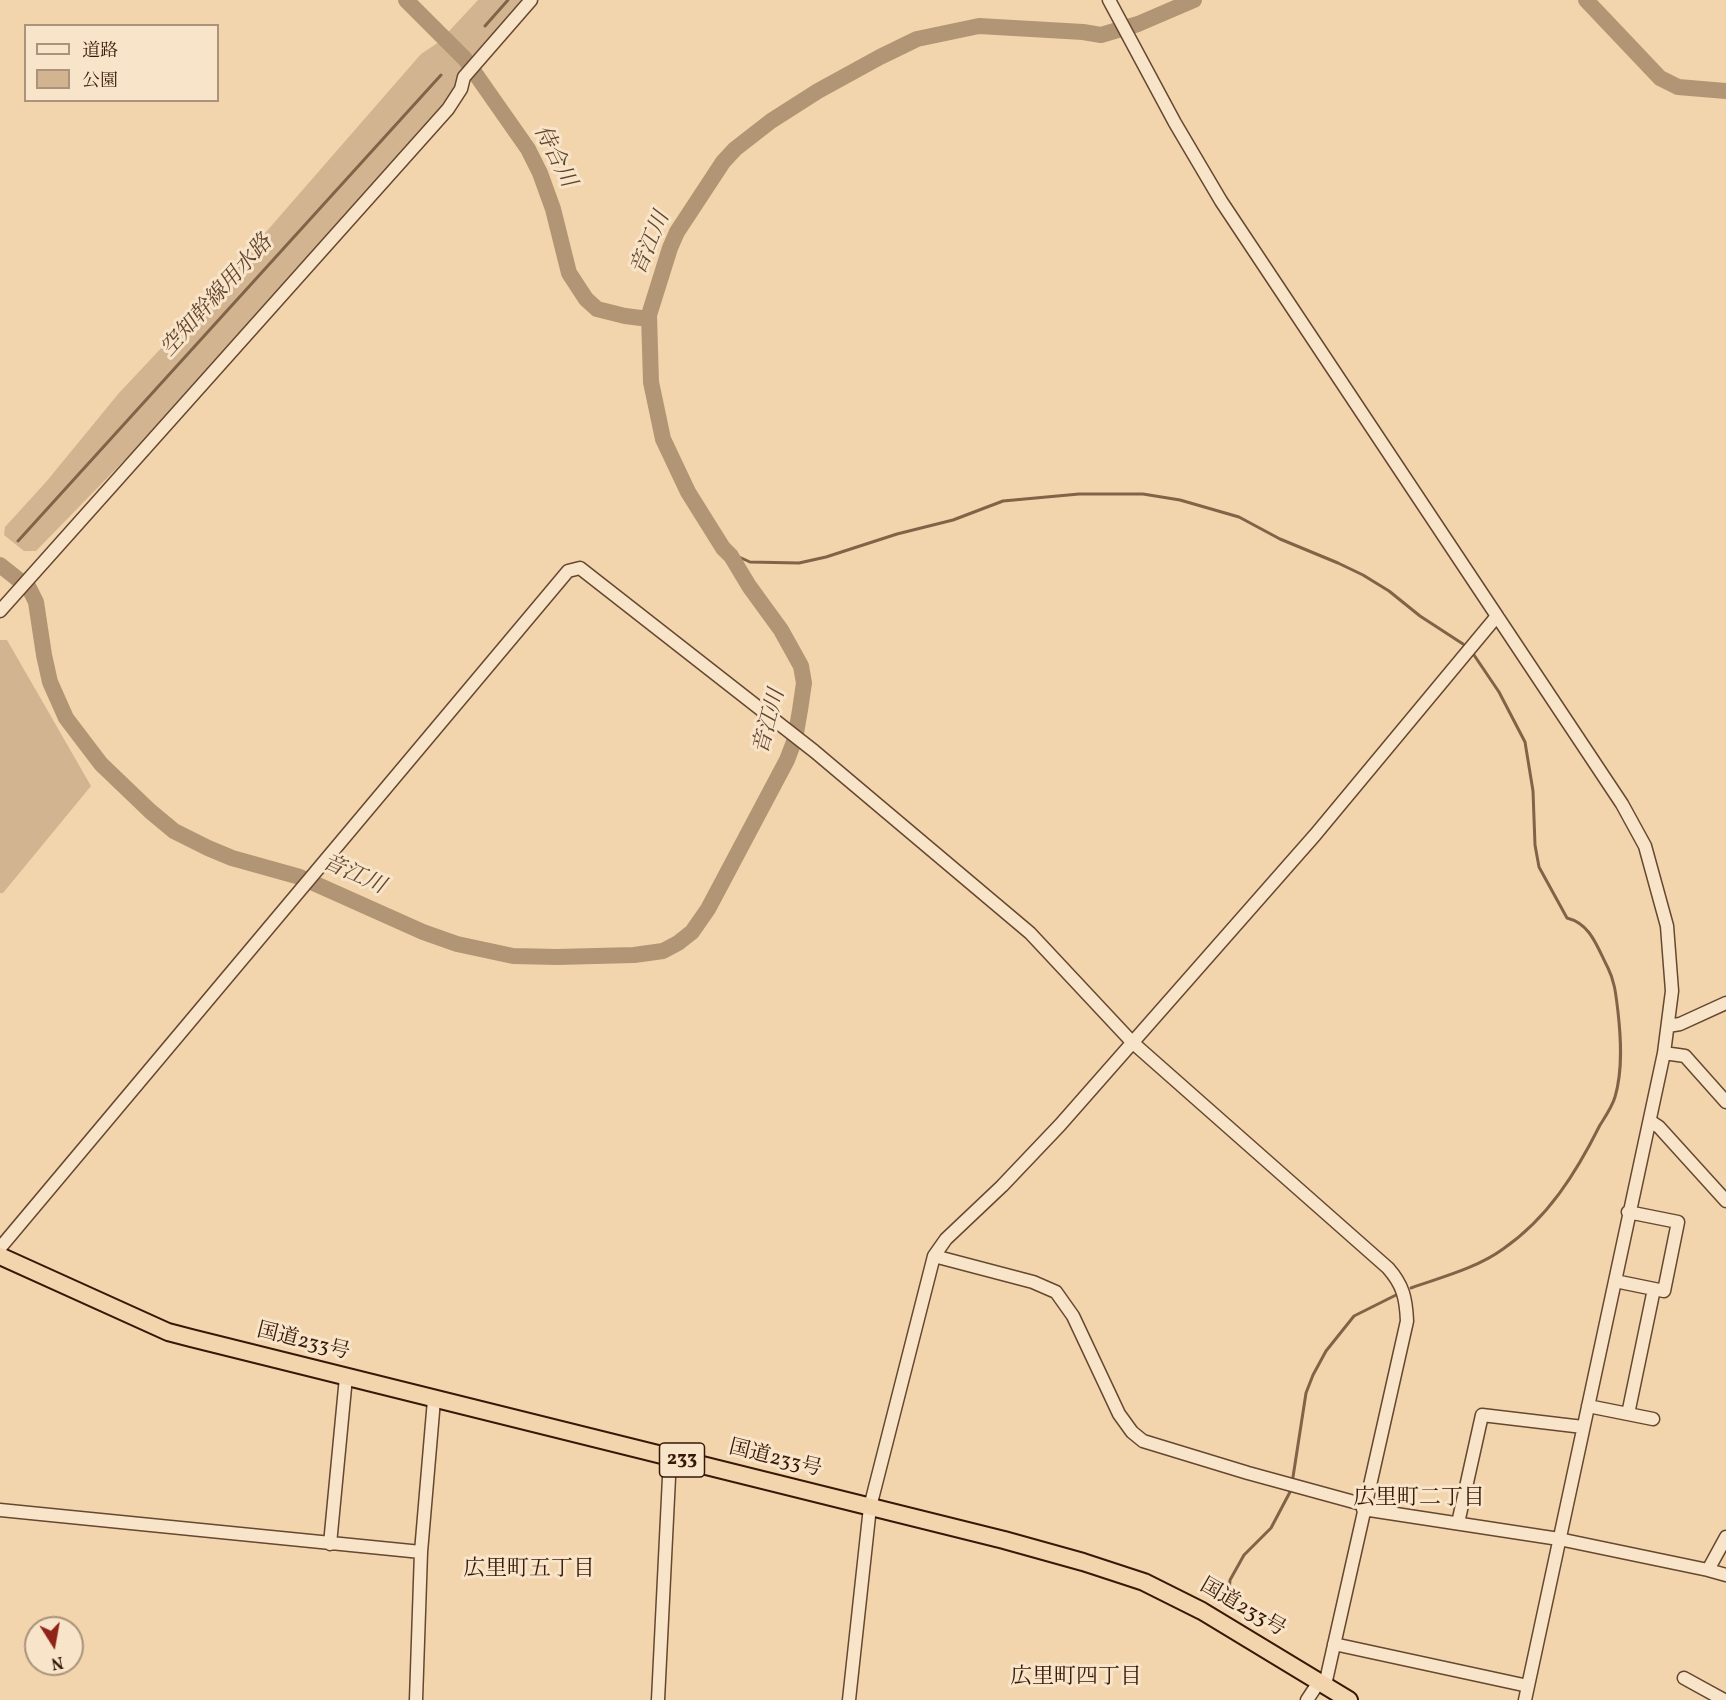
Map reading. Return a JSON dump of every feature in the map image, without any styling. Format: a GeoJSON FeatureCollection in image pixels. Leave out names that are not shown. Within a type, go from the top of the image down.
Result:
{"type":"FeatureCollection","features":[{"type":"Feature","properties":{"kind":"highway","name":"国道233号"},"geometry":{"type":"LineString","coordinates":[[0,1256],[168,1332],[870,1507],[1083,1562],[1144,1582],[1202,1611],[1349,1700]]}},
{"type":"Feature","properties":{"kind":"street"},"geometry":{"type":"LineString","coordinates":[[0,611],[440,117],[461,89],[464,77],[531,0]]}},
{"type":"Feature","properties":{"kind":"street"},"geometry":{"type":"LineString","coordinates":[[1112,4],[1175,123],[1221,201],[1597,764],[1645,846],[1667,926],[1672,991],[1664,1053],[1525,1700]]}},
{"type":"Feature","properties":{"kind":"street"},"geometry":{"type":"LineString","coordinates":[[0,1248],[568,571],[580,568],[814,751],[1030,933],[1132,1042],[1388,1268],[1398,1280],[1407,1306],[1407,1321],[1334,1644],[1322,1683],[1307,1700]]}},
{"type":"Feature","properties":{"kind":"street"},"geometry":{"type":"LineString","coordinates":[[849,1700],[870,1507],[934,1257],[946,1239],[1017,1171],[1315,835],[1497,616]]}},
{"type":"Feature","properties":{"kind":"street"},"geometry":{"type":"LineString","coordinates":[[1668,1026],[1680,1024],[1726,1003]]}},
{"type":"Feature","properties":{"kind":"street"},"geometry":{"type":"LineString","coordinates":[[1664,1053],[1685,1056],[1726,1102]]}},
{"type":"Feature","properties":{"kind":"street"},"geometry":{"type":"LineString","coordinates":[[1650,1121],[1659,1127],[1726,1201]]}},
{"type":"Feature","properties":{"kind":"street"},"geometry":{"type":"LineString","coordinates":[[1615,1281],[1664,1291],[1678,1222],[1628,1212]]}},
{"type":"Feature","properties":{"kind":"street"},"geometry":{"type":"LineString","coordinates":[[934,1257],[1033,1282],[1056,1292],[1073,1316],[1119,1414],[1132,1432],[1143,1441],[1364,1507],[1559,1539],[1726,1575]]}},
{"type":"Feature","properties":{"kind":"street"},"geometry":{"type":"LineString","coordinates":[[1628,1414],[1654,1289]]}},
{"type":"Feature","properties":{"kind":"street"},"geometry":{"type":"LineString","coordinates":[[330,1544],[346,1377]]}},
{"type":"Feature","properties":{"kind":"street"},"geometry":{"type":"LineString","coordinates":[[416,1700],[421,1552],[434,1400]]}},
{"type":"Feature","properties":{"kind":"street"},"geometry":{"type":"LineString","coordinates":[[1588,1406],[1653,1419]]}},
{"type":"Feature","properties":{"kind":"street"},"geometry":{"type":"LineString","coordinates":[[1458,1523],[1482,1415],[1583,1427]]}},
{"type":"Feature","properties":{"kind":"street"},"geometry":{"type":"LineString","coordinates":[[658,1700],[670,1456]]}},
{"type":"Feature","properties":{"kind":"street"},"geometry":{"type":"LineString","coordinates":[[0,1510],[421,1552]]}},
{"type":"Feature","properties":{"kind":"street"},"geometry":{"type":"LineString","coordinates":[[1708,1570],[1726,1538]]}},
{"type":"Feature","properties":{"kind":"street"},"geometry":{"type":"LineString","coordinates":[[1334,1644],[1528,1686]]}},
{"type":"Feature","properties":{"kind":"street"},"geometry":{"type":"LineString","coordinates":[[1684,1678],[1725,1700]]}},
{"type":"Feature","properties":{"kind":"green space"},"geometry":{"type":"Polygon","coordinates":[[[478,0],[531,0],[461,89],[263,318],[36,551],[24,551],[4,535],[5,527],[46,482],[119,393],[212,294],[421,54],[439,42],[478,0]]]}},
{"type":"Feature","properties":{"kind":"green space"},"geometry":{"type":"Polygon","coordinates":[[[0,640],[7,640],[91,786],[3,893],[0,893],[0,640]]]}},
{"type":"Feature","properties":{"kind":"waterway","name":"侍合川"},"geometry":{"type":"LineString","coordinates":[[406,0],[465,59],[528,149],[540,173],[553,209],[569,273],[586,299],[597,309],[649,319]]}},
{"type":"Feature","properties":{"kind":"waterway","name":"空知幹線用水路"},"geometry":{"type":"LineString","coordinates":[[485,26],[508,0]]}},
{"type":"Feature","properties":{"kind":"waterway","name":"音江川"},"geometry":{"type":"LineString","coordinates":[[0,565],[29,588],[36,602],[50,682],[66,718],[101,764],[174,831],[232,858],[300,877],[423,932],[457,944],[513,956],[634,955],[663,951],[692,932],[708,909],[787,760],[795,739],[804,683],[801,666],[781,630],[749,586],[731,556],[723,548],[688,492],[663,439],[651,382],[649,315],[677,232],[723,162],[735,149],[771,121],[818,91],[917,39],[979,26],[1101,35],[1138,24],[1194,0]]}},
{"type":"Feature","properties":{"kind":"waterway","name":"音江川"},"geometry":{"type":"LineString","coordinates":[[1586,0],[1660,78],[1678,87],[1726,91]]}},
{"type":"Feature","properties":{"kind":"waterway","name":"空知幹線用水路"},"geometry":{"type":"LineString","coordinates":[[18,541],[441,75]]}},
{"type":"Feature","properties":{"kind":"waterway"},"geometry":{"type":"LineString","coordinates":[[731,556],[750,562],[799,563],[953,520],[1003,501],[1079,494],[1143,494],[1180,500],[1239,517],[1280,539],[1338,563],[1389,591],[1420,616],[1463,644]]}},
{"type":"Feature","properties":{"kind":"waterway"},"geometry":{"type":"LineString","coordinates":[[1411,1288],[1482,1262],[1503,1249],[1534,1223],[1571,1177],[1581,1160],[1612,1104],[1619,1076],[1620,1033],[1612,979],[1592,937],[1582,925],[1567,918],[1539,867],[1535,845],[1533,791],[1525,742],[1499,692],[1474,655]]}},
{"type":"Feature","properties":{"kind":"waterway"},"geometry":{"type":"LineString","coordinates":[[1293,1477],[1306,1393],[1326,1351],[1354,1316],[1398,1294]]}},
{"type":"Feature","properties":{"kind":"waterway"},"geometry":{"type":"LineString","coordinates":[[1228,1605],[1230,1580],[1244,1555],[1271,1528],[1290,1492]]}},
{"type":"Feature","properties":{"kind":"district","name":"広里町二丁目"},"geometry":{"type":"Point","coordinates":[1419,1500]}},
{"type":"Feature","properties":{"kind":"district","name":"広里町五丁目"},"geometry":{"type":"Point","coordinates":[529,1571]}},
{"type":"Feature","properties":{"kind":"district","name":"広里町四丁目"},"geometry":{"type":"Point","coordinates":[1076,1679]}}]}
